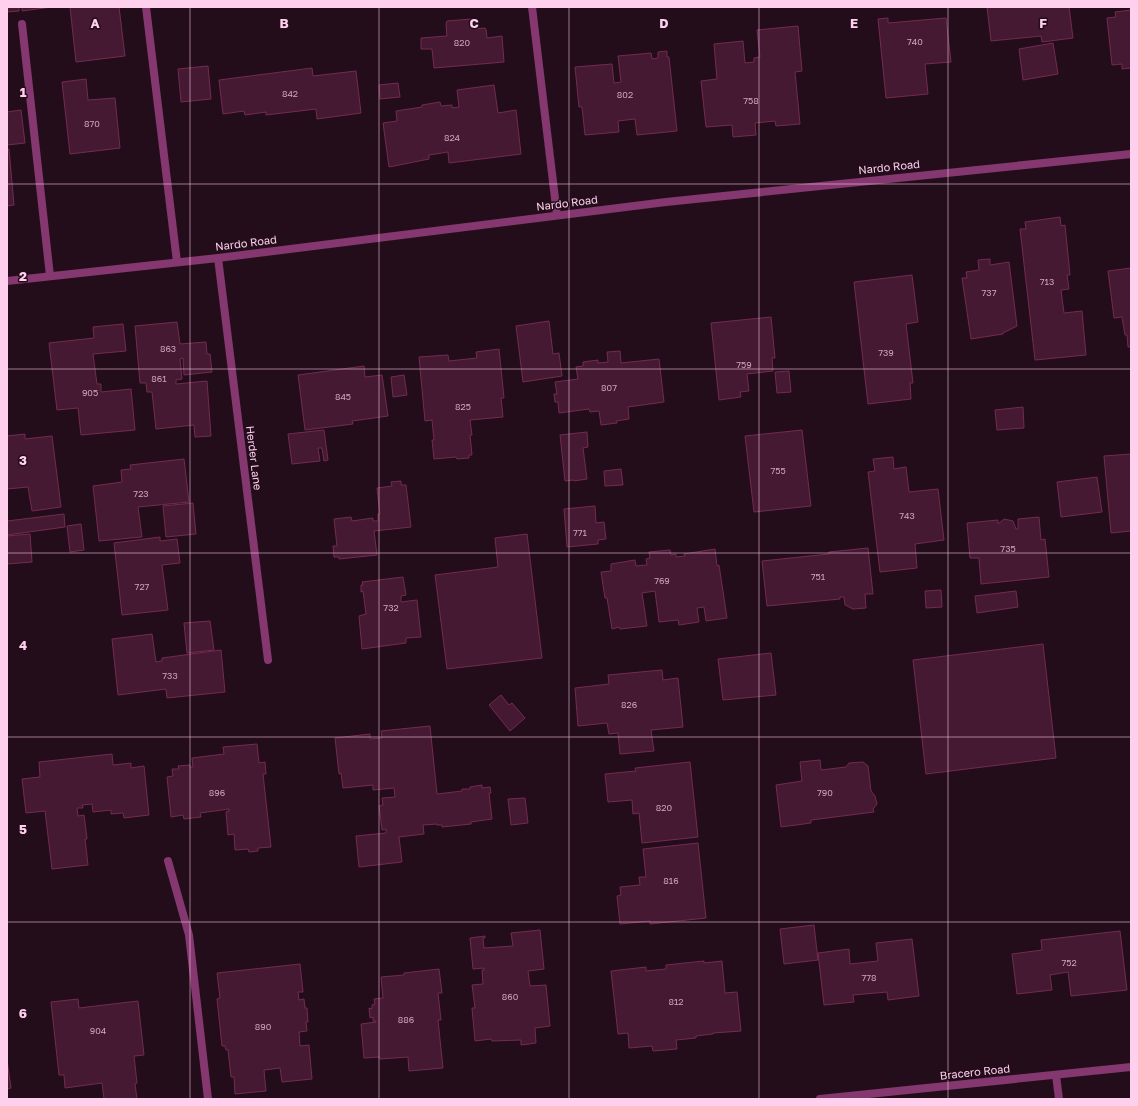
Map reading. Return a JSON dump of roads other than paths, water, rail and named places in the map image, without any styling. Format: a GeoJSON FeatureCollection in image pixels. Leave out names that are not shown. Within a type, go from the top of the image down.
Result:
{"type":"FeatureCollection","features":[{"type":"Feature","properties":{"kind":"street"},"geometry":{"type":"LineString","coordinates":[[146,7],[177,262]]}},
{"type":"Feature","properties":{"kind":"street"},"geometry":{"type":"LineString","coordinates":[[532,7],[558,215]]}},
{"type":"Feature","properties":{"kind":"street"},"geometry":{"type":"LineString","coordinates":[[22,24],[50,276]]}},
{"type":"Feature","properties":{"kind":"street","name":"Nardo Road"},"geometry":{"type":"LineString","coordinates":[[7,281],[218,258],[558,215],[779,190],[1131,154]]}},
{"type":"Feature","properties":{"kind":"street","name":"Herder Lane"},"geometry":{"type":"LineString","coordinates":[[218,258],[268,660]]}},
{"type":"Feature","properties":{"kind":"street"},"geometry":{"type":"LineString","coordinates":[[168,861],[189,935],[208,1099]]}},
{"type":"Feature","properties":{"kind":"street","name":"Bracero Road"},"geometry":{"type":"LineString","coordinates":[[820,1099],[1131,1067]]}},
{"type":"Feature","properties":{"kind":"street"},"geometry":{"type":"LineString","coordinates":[[1056,1075],[1059,1099]]}}]}
